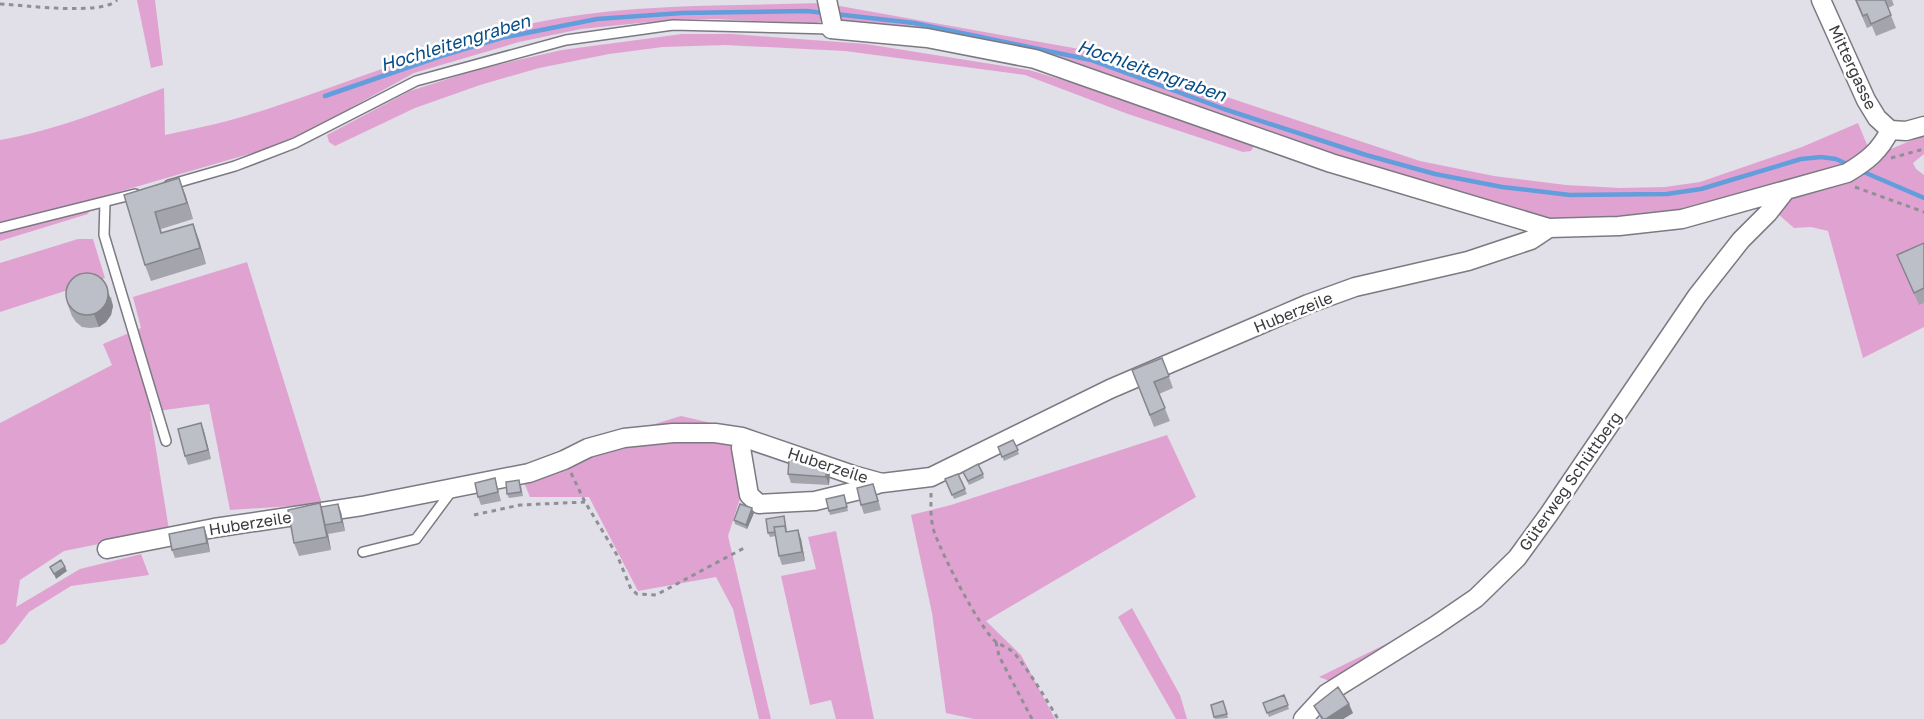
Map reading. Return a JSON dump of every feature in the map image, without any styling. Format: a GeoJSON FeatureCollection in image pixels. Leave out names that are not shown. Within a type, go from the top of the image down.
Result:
{"type":"FeatureCollection","features":[{"type":"Feature","properties":{"kind":"street","name":"Mittergasse"},"geometry":{"type":"LineString","coordinates":[[1821,0],[1866,100],[1877,118],[1890,130]]}},
{"type":"Feature","properties":{"kind":"street"},"geometry":{"type":"LineString","coordinates":[[830,14],[927,39],[1035,58],[1331,163],[1549,228],[1619,226],[1682,219],[1734,206],[1839,176],[1870,157],[1883,145],[1890,130],[1906,131],[1924,126]]}},
{"type":"Feature","properties":{"kind":"street","name":"Güterweg Schüttberg"},"geometry":{"type":"LineString","coordinates":[[1302,719],[1326,694],[1476,598],[1517,558],[1697,296],[1740,240],[1768,213],[1786,190]]}},
{"type":"Feature","properties":{"kind":"street"},"geometry":{"type":"LineString","coordinates":[[1734,206],[1740,240]]}},
{"type":"Feature","properties":{"kind":"street","name":"Huberzeile"},"geometry":{"type":"LineString","coordinates":[[107,549],[214,528],[362,506],[529,473],[588,448],[624,438],[674,433],[715,433],[742,437],[882,483],[931,477],[1110,389],[1308,304],[1355,287],[1468,261],[1530,240],[1549,228]]}},
{"type":"Feature","properties":{"kind":"street"},"geometry":{"type":"LineString","coordinates":[[742,437],[741,448],[749,495],[759,504],[814,501],[882,483]]}},
{"type":"Feature","properties":{"kind":"lane"},"geometry":{"type":"LineString","coordinates":[[159,187],[235,166],[295,143],[416,81],[566,40],[673,25],[830,14]]}},
{"type":"Feature","properties":{"kind":"lane"},"geometry":{"type":"LineString","coordinates":[[0,228],[148,190]]}},
{"type":"Feature","properties":{"kind":"lane"},"geometry":{"type":"LineString","coordinates":[[105,202],[104,235],[166,441]]}},
{"type":"Feature","properties":{"kind":"lane"},"geometry":{"type":"LineString","coordinates":[[363,552],[416,539],[455,488]]}},
{"type":"Feature","properties":{"kind":"path"},"geometry":{"type":"LineString","coordinates":[[0,4],[85,9],[112,5],[117,0]]}},
{"type":"Feature","properties":{"kind":"path"},"geometry":{"type":"LineString","coordinates":[[1870,157],[1896,158],[1924,148]]}},
{"type":"Feature","properties":{"kind":"path"},"geometry":{"type":"LineString","coordinates":[[1839,176],[1924,212]]}},
{"type":"Feature","properties":{"kind":"path"},"geometry":{"type":"LineString","coordinates":[[564,460],[585,502],[617,555],[631,589],[637,594],[656,595],[744,548]]}},
{"type":"Feature","properties":{"kind":"path"},"geometry":{"type":"LineString","coordinates":[[931,477],[931,519],[935,534],[966,597],[996,642],[999,656],[1032,719]]}},
{"type":"Feature","properties":{"kind":"path"},"geometry":{"type":"LineString","coordinates":[[474,515],[520,505],[585,502]]}},
{"type":"Feature","properties":{"kind":"path"},"geometry":{"type":"LineString","coordinates":[[996,642],[1014,652],[1059,719]]}},
{"type":"Feature","properties":{"kind":"shaded area"},"geometry":{"type":"Polygon","coordinates":[[[137,0],[155,0],[163,65],[151,68],[137,0]]]}},
{"type":"Feature","properties":{"kind":"shaded area"},"geometry":{"type":"Polygon","coordinates":[[[823,3],[823,16],[820,22],[813,24],[679,19],[581,29],[519,42],[414,73],[314,128],[273,147],[94,199],[88,214],[0,241],[0,140],[63,124],[164,88],[165,135],[245,116],[440,49],[519,26],[593,13],[658,7],[823,3]]]}},
{"type":"Feature","properties":{"kind":"shaded area"},"geometry":{"type":"Polygon","coordinates":[[[834,5],[1085,50],[1420,161],[1494,176],[1566,185],[1620,188],[1665,187],[1700,182],[1802,147],[1858,123],[1868,147],[1891,149],[1924,135],[1924,154],[1913,163],[1916,169],[1924,175],[1924,327],[1863,358],[1828,231],[1811,227],[1794,228],[1754,193],[1695,209],[1659,215],[1566,221],[1545,218],[1323,151],[1130,82],[1057,59],[839,21],[834,5]]]}},
{"type":"Feature","properties":{"kind":"shaded area"},"geometry":{"type":"Polygon","coordinates":[[[682,34],[732,34],[866,44],[1029,70],[1147,105],[1254,146],[1251,151],[1243,152],[1128,114],[1025,75],[845,51],[725,45],[663,47],[609,54],[539,68],[480,85],[415,108],[335,146],[329,142],[327,135],[410,91],[479,69],[562,50],[682,34]]]}},
{"type":"Feature","properties":{"kind":"shaded area"},"geometry":{"type":"Polygon","coordinates":[[[78,239],[93,239],[105,278],[0,312],[0,263],[78,239]]]}},
{"type":"Feature","properties":{"kind":"shaded area"},"geometry":{"type":"Polygon","coordinates":[[[247,262],[322,504],[230,510],[209,404],[150,412],[169,530],[64,551],[20,580],[16,607],[80,569],[141,554],[149,575],[71,586],[29,612],[5,643],[0,645],[0,423],[112,365],[103,344],[141,328],[133,297],[247,262]]]}},
{"type":"Feature","properties":{"kind":"shaded area"},"geometry":{"type":"Polygon","coordinates":[[[681,416],[733,428],[742,492],[728,536],[771,719],[759,719],[733,609],[716,577],[638,591],[589,497],[530,497],[517,466],[681,416]]]}},
{"type":"Feature","properties":{"kind":"shaded area"},"geometry":{"type":"Polygon","coordinates":[[[1167,435],[1196,497],[986,621],[1021,655],[1055,719],[974,719],[946,713],[932,613],[911,515],[951,505],[1167,435]]]}},
{"type":"Feature","properties":{"kind":"shaded area"},"geometry":{"type":"Polygon","coordinates":[[[836,531],[874,719],[836,719],[831,700],[810,705],[781,576],[816,569],[808,537],[836,531]]]}},
{"type":"Feature","properties":{"kind":"shaded area"},"geometry":{"type":"Polygon","coordinates":[[[1132,608],[1180,695],[1187,719],[1176,719],[1118,617],[1132,608]]]}},
{"type":"Feature","properties":{"kind":"shaded area"},"geometry":{"type":"Polygon","coordinates":[[[1390,642],[1351,689],[1319,677],[1390,642]]]}},
{"type":"Feature","properties":{"kind":"building"},"geometry":{"type":"Polygon","coordinates":[[[1856,0],[1885,0],[1891,15],[1871,24],[1867,14],[1863,16],[1856,0]]]}},
{"type":"Feature","properties":{"kind":"building"},"geometry":{"type":"Polygon","coordinates":[[[179,178],[187,203],[155,212],[161,233],[193,224],[200,248],[145,265],[124,195],[179,178]]]}},
{"type":"Feature","properties":{"kind":"building"},"geometry":{"type":"Polygon","coordinates":[[[1924,243],[1924,288],[1914,293],[1897,255],[1924,243]]]}},
{"type":"Feature","properties":{"kind":"building"},"geometry":{"type":"Polygon","coordinates":[[[87,273],[95,274],[102,279],[107,286],[107,302],[102,309],[95,314],[87,315],[79,314],[72,309],[67,302],[66,294],[67,286],[72,279],[79,274],[87,273]]]}},
{"type":"Feature","properties":{"kind":"building"},"geometry":{"type":"Polygon","coordinates":[[[1162,358],[1169,376],[1154,382],[1165,408],[1150,415],[1132,370],[1162,358]]]}},
{"type":"Feature","properties":{"kind":"building"},"geometry":{"type":"Polygon","coordinates":[[[201,423],[208,450],[185,456],[178,429],[201,423]]]}},
{"type":"Feature","properties":{"kind":"building"},"geometry":{"type":"Polygon","coordinates":[[[1013,440],[1018,450],[1002,457],[998,447],[1013,440]]]}},
{"type":"Feature","properties":{"kind":"building"},"geometry":{"type":"Polygon","coordinates":[[[789,460],[827,462],[826,477],[788,474],[789,460]]]}},
{"type":"Feature","properties":{"kind":"building"},"geometry":{"type":"Polygon","coordinates":[[[978,464],[983,474],[968,481],[963,472],[978,464]]]}},
{"type":"Feature","properties":{"kind":"building"},"geometry":{"type":"Polygon","coordinates":[[[958,474],[965,489],[952,495],[945,479],[958,474]]]}},
{"type":"Feature","properties":{"kind":"building"},"geometry":{"type":"Polygon","coordinates":[[[495,478],[498,492],[478,497],[475,483],[495,478]]]}},
{"type":"Feature","properties":{"kind":"building"},"geometry":{"type":"Polygon","coordinates":[[[519,480],[521,492],[507,494],[506,482],[519,480]]]}},
{"type":"Feature","properties":{"kind":"building"},"geometry":{"type":"Polygon","coordinates":[[[873,484],[878,501],[861,505],[857,488],[873,484]]]}},
{"type":"Feature","properties":{"kind":"building"},"geometry":{"type":"Polygon","coordinates":[[[844,495],[847,507],[829,511],[826,499],[844,495]]]}},
{"type":"Feature","properties":{"kind":"building"},"geometry":{"type":"Polygon","coordinates":[[[320,503],[327,537],[294,543],[288,510],[320,503]]]}},
{"type":"Feature","properties":{"kind":"building"},"geometry":{"type":"Polygon","coordinates":[[[338,504],[342,522],[325,525],[321,507],[338,504]]]}},
{"type":"Feature","properties":{"kind":"building"},"geometry":{"type":"Polygon","coordinates":[[[740,504],[752,508],[746,525],[734,520],[740,504]]]}},
{"type":"Feature","properties":{"kind":"building"},"geometry":{"type":"Polygon","coordinates":[[[784,516],[786,530],[785,526],[774,527],[775,532],[768,533],[766,519],[784,516]]]}},
{"type":"Feature","properties":{"kind":"building"},"geometry":{"type":"Polygon","coordinates":[[[785,526],[786,532],[798,530],[802,552],[779,556],[774,527],[785,526]]]}},
{"type":"Feature","properties":{"kind":"building"},"geometry":{"type":"Polygon","coordinates":[[[204,527],[207,543],[172,550],[169,534],[204,527]]]}},
{"type":"Feature","properties":{"kind":"building"},"geometry":{"type":"Polygon","coordinates":[[[61,560],[65,567],[54,574],[50,567],[61,560]]]}},
{"type":"Feature","properties":{"kind":"building"},"geometry":{"type":"Polygon","coordinates":[[[1338,687],[1349,704],[1323,719],[1314,706],[1338,687]]]}},
{"type":"Feature","properties":{"kind":"building"},"geometry":{"type":"Polygon","coordinates":[[[1284,695],[1288,705],[1267,713],[1263,703],[1284,695]]]}},
{"type":"Feature","properties":{"kind":"building"},"geometry":{"type":"Polygon","coordinates":[[[1223,701],[1227,714],[1214,717],[1211,705],[1223,701]]]}},
{"type":"Feature","properties":{"kind":"waterway","name":"Hochleitengraben"},"geometry":{"type":"LineString","coordinates":[[325,96],[501,38],[597,19],[682,13],[807,11],[824,13]]}},
{"type":"Feature","properties":{"kind":"waterway","name":"Hochleitengraben"},"geometry":{"type":"LineString","coordinates":[[835,14],[914,23],[1091,60],[1224,109],[1366,155],[1435,174],[1502,187],[1570,195],[1667,194],[1701,189],[1801,159],[1821,157],[1836,159],[1849,165]]}},
{"type":"Feature","properties":{"kind":"waterway","name":"Hochleitengraben"},"geometry":{"type":"LineString","coordinates":[[1859,170],[1924,198]]}}]}
